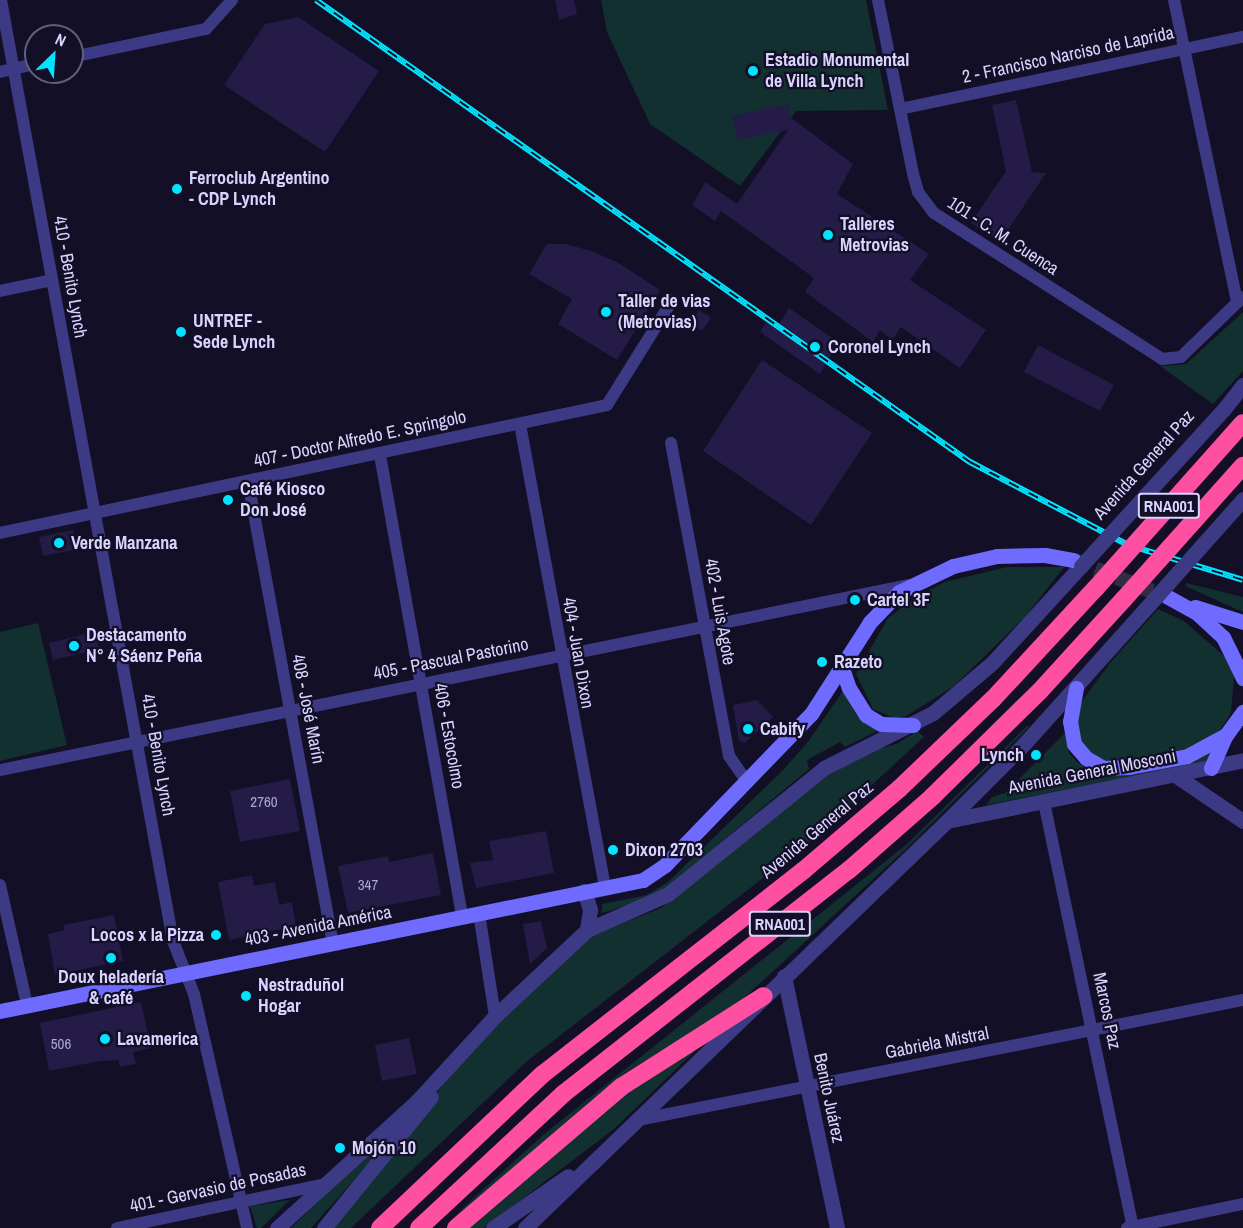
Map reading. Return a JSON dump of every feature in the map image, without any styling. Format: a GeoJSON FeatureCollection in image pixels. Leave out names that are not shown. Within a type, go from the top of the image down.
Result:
{"type":"FeatureCollection","features":[{"type":"Feature","properties":{"kind":"highway","name":"Avenida General Paz"},"geometry":{"type":"LineString","coordinates":[[380,1228],[543,1074],[804,870],[899,789],[986,706],[1095,589],[1243,423]]}},
{"type":"Feature","properties":{"kind":"highway","name":"RNA001"},"geometry":{"type":"LineString","coordinates":[[419,1228],[581,1079],[840,877],[932,797],[1040,692],[1243,466]]}},
{"type":"Feature","properties":{"kind":"highway"},"geometry":{"type":"LineString","coordinates":[[456,1228],[621,1087],[764,996]]}},
{"type":"Feature","properties":{"kind":"main road"},"geometry":{"type":"LineString","coordinates":[[747,782],[812,714],[870,622],[910,585],[953,566],[998,556],[1045,555],[1074,560]]}},
{"type":"Feature","properties":{"kind":"main road"},"geometry":{"type":"LineString","coordinates":[[1168,597],[1183,604],[1243,622]]}},
{"type":"Feature","properties":{"kind":"main road"},"geometry":{"type":"LineString","coordinates":[[1183,604],[1223,637],[1243,678]]}},
{"type":"Feature","properties":{"kind":"main road"},"geometry":{"type":"LineString","coordinates":[[842,668],[849,688],[866,715],[881,724],[913,725]]}},
{"type":"Feature","properties":{"kind":"main road"},"geometry":{"type":"LineString","coordinates":[[1076,688],[1070,721],[1074,744],[1086,758],[1102,768],[1129,767],[1188,756],[1226,735]]}},
{"type":"Feature","properties":{"kind":"main road"},"geometry":{"type":"LineString","coordinates":[[1211,768],[1226,735],[1243,712]]}},
{"type":"Feature","properties":{"kind":"main road","name":"403 - Avenida América"},"geometry":{"type":"LineString","coordinates":[[0,1011],[643,880],[665,865],[747,782]]}},
{"type":"Feature","properties":{"kind":"street","name":"410 - Benito Lynch"},"geometry":{"type":"LineString","coordinates":[[1,0],[174,941],[194,994],[247,1228]]}},
{"type":"Feature","properties":{"kind":"street"},"geometry":{"type":"LineString","coordinates":[[84,54],[206,29],[232,0]]}},
{"type":"Feature","properties":{"kind":"street","name":"101 - C. M. Cuenca"},"geometry":{"type":"LineString","coordinates":[[878,0],[918,192],[934,213],[1151,355],[1170,360],[1181,357],[1240,300]]}},
{"type":"Feature","properties":{"kind":"street"},"geometry":{"type":"LineString","coordinates":[[1174,0],[1240,300]]}},
{"type":"Feature","properties":{"kind":"street","name":"2 - Francisco Narciso de Laprida"},"geometry":{"type":"LineString","coordinates":[[900,109],[1243,37]]}},
{"type":"Feature","properties":{"kind":"street"},"geometry":{"type":"LineString","coordinates":[[0,72],[24,67]]}},
{"type":"Feature","properties":{"kind":"street"},"geometry":{"type":"LineString","coordinates":[[0,291],[52,280]]}},
{"type":"Feature","properties":{"kind":"street","name":"407 - Doctor Alfredo E. Springolo"},"geometry":{"type":"LineString","coordinates":[[0,533],[380,455],[607,405],[672,301]]}},
{"type":"Feature","properties":{"kind":"street","name":"Avenida General Paz"},"geometry":{"type":"LineString","coordinates":[[460,1052],[587,930],[668,894],[824,768],[913,725],[992,663],[1243,386]]}},
{"type":"Feature","properties":{"kind":"street","name":"404 - Juan Dixon"},"geometry":{"type":"LineString","coordinates":[[520,424],[560,656],[605,888]]}},
{"type":"Feature","properties":{"kind":"street","name":"402 - Luis Agote"},"geometry":{"type":"LineString","coordinates":[[671,443],[729,756],[747,782]]}},
{"type":"Feature","properties":{"kind":"street","name":"406 - Estocolmo"},"geometry":{"type":"LineString","coordinates":[[380,455],[462,917]]}},
{"type":"Feature","properties":{"kind":"street","name":"408 - José Marín"},"geometry":{"type":"LineString","coordinates":[[248,481],[333,943]]}},
{"type":"Feature","properties":{"kind":"street"},"geometry":{"type":"LineString","coordinates":[[525,1228],[538,1222],[602,1152],[638,1120],[784,976],[947,821],[1076,688],[1243,499]]}},
{"type":"Feature","properties":{"kind":"street","name":"405 - Pascual Pastorino"},"geometry":{"type":"LineString","coordinates":[[0,770],[422,682],[704,628],[910,585]]}},
{"type":"Feature","properties":{"kind":"street","name":"Avenida General Mosconi"},"geometry":{"type":"LineString","coordinates":[[947,821],[1243,760]]}},
{"type":"Feature","properties":{"kind":"street"},"geometry":{"type":"LineString","coordinates":[[1210,799],[1206,790],[1211,768]]}},
{"type":"Feature","properties":{"kind":"street"},"geometry":{"type":"LineString","coordinates":[[1175,775],[1243,821]]}},
{"type":"Feature","properties":{"kind":"street","name":"Marcos Paz"},"geometry":{"type":"LineString","coordinates":[[1044,801],[1093,1031],[1130,1228]]}},
{"type":"Feature","properties":{"kind":"street"},"geometry":{"type":"LineString","coordinates":[[0,885],[27,1005]]}},
{"type":"Feature","properties":{"kind":"street"},"geometry":{"type":"LineString","coordinates":[[584,891],[590,910],[587,930]]}},
{"type":"Feature","properties":{"kind":"street"},"geometry":{"type":"LineString","coordinates":[[479,913],[495,1016]]}},
{"type":"Feature","properties":{"kind":"street","name":"Benito Juárez"},"geometry":{"type":"LineString","coordinates":[[784,976],[837,1228]]}},
{"type":"Feature","properties":{"kind":"street","name":"Gabriela Mistral"},"geometry":{"type":"LineString","coordinates":[[638,1120],[1243,1000]]}},
{"type":"Feature","properties":{"kind":"street"},"geometry":{"type":"LineString","coordinates":[[277,1228],[416,1102],[460,1052]]}},
{"type":"Feature","properties":{"kind":"street"},"geometry":{"type":"LineString","coordinates":[[324,1228],[418,1115],[460,1052]]}},
{"type":"Feature","properties":{"kind":"street"},"geometry":{"type":"LineString","coordinates":[[493,1228],[602,1152]]}},
{"type":"Feature","properties":{"kind":"street","name":"401 - Gervasio de Posadas"},"geometry":{"type":"LineString","coordinates":[[117,1228],[327,1183]]}},
{"type":"Feature","properties":{"kind":"street"},"geometry":{"type":"LineString","coordinates":[[1130,1228],[1243,1204]]}},
{"type":"Feature","properties":{"kind":"green space","name":"Estadio Monumental de Villa Lynch"},"geometry":{"type":"Polygon","coordinates":[[[601,0],[866,0],[888,110],[796,111],[740,186],[650,124],[607,32],[601,0]]]}},
{"type":"Feature","properties":{"kind":"green space"},"geometry":{"type":"Polygon","coordinates":[[[1243,312],[1243,371],[1213,404],[1160,366],[1186,364],[1243,312]]]}},
{"type":"Feature","properties":{"kind":"green space"},"geometry":{"type":"Polygon","coordinates":[[[1007,567],[1064,567],[1025,617],[953,687],[906,716],[894,718],[873,709],[856,674],[888,618],[914,598],[945,582],[1007,567]]]}},
{"type":"Feature","properties":{"kind":"green space"},"geometry":{"type":"Polygon","coordinates":[[[1186,583],[1243,597],[1243,612],[1185,586],[1186,583]]]}},
{"type":"Feature","properties":{"kind":"green space"},"geometry":{"type":"Polygon","coordinates":[[[1158,609],[1184,621],[1224,656],[1234,676],[1231,713],[1220,730],[1198,746],[1126,762],[1103,762],[1083,748],[1076,727],[1079,705],[1110,663],[1158,609]]]}},
{"type":"Feature","properties":{"kind":"green space"},"geometry":{"type":"Polygon","coordinates":[[[38,623],[67,745],[0,761],[0,632],[38,623]]]}},
{"type":"Feature","properties":{"kind":"green space"},"geometry":{"type":"Polygon","coordinates":[[[843,691],[856,714],[877,731],[845,747],[840,742],[807,760],[809,769],[671,884],[647,899],[602,913],[602,904],[647,895],[668,882],[784,769],[807,743],[843,691]]]}},
{"type":"Feature","properties":{"kind":"green space"},"geometry":{"type":"Polygon","coordinates":[[[1028,725],[1029,727],[907,848],[732,1009],[628,1071],[591,1100],[455,1222],[453,1219],[466,1205],[543,1135],[907,844],[1028,725]]]}},
{"type":"Feature","properties":{"kind":"green space"},"geometry":{"type":"Polygon","coordinates":[[[918,731],[924,737],[812,840],[526,1062],[351,1228],[330,1228],[425,1112],[459,1060],[581,939],[661,908],[826,777],[867,752],[896,744],[918,731]]]}},
{"type":"Feature","properties":{"kind":"green space"},"geometry":{"type":"Polygon","coordinates":[[[1065,733],[1069,753],[1077,762],[1100,776],[1154,768],[1213,751],[1208,762],[986,805],[992,797],[1005,793],[1065,733]]]}},
{"type":"Feature","properties":{"kind":"green space"},"geometry":{"type":"Polygon","coordinates":[[[692,1048],[695,1051],[614,1129],[484,1228],[468,1228],[634,1083],[692,1048]]]}},
{"type":"Feature","properties":{"kind":"green space"},"geometry":{"type":"Polygon","coordinates":[[[368,1154],[372,1160],[311,1228],[291,1228],[368,1154]]]}},
{"type":"Feature","properties":{"kind":"green space"},"geometry":{"type":"Polygon","coordinates":[[[290,1200],[261,1228],[257,1228],[250,1206],[290,1200]]]}},
{"type":"Feature","properties":{"kind":"building"},"geometry":{"type":"Polygon","coordinates":[[[555,0],[574,0],[577,14],[559,20],[555,0]]]}},
{"type":"Feature","properties":{"kind":"building"},"geometry":{"type":"Polygon","coordinates":[[[298,17],[379,71],[325,152],[224,85],[265,24],[298,17]]]}},
{"type":"Feature","properties":{"kind":"building"},"geometry":{"type":"Polygon","coordinates":[[[1016,100],[1032,172],[1046,173],[1000,242],[971,223],[1006,171],[992,105],[1016,100]]]}},
{"type":"Feature","properties":{"kind":"building","name":"Talleres Metrovias"},"geometry":{"type":"Polygon","coordinates":[[[788,104],[790,117],[853,164],[837,194],[929,254],[910,280],[986,330],[960,368],[901,327],[892,340],[880,330],[873,342],[805,292],[814,278],[721,211],[715,221],[692,205],[705,182],[737,204],[788,130],[737,140],[732,116],[788,104]]]}},
{"type":"Feature","properties":{"kind":"building","name":"Taller de vias (Metrovias)"},"geometry":{"type":"Polygon","coordinates":[[[547,244],[566,244],[591,251],[617,262],[660,290],[617,360],[558,324],[572,299],[529,274],[547,244]]]}},
{"type":"Feature","properties":{"kind":"building"},"geometry":{"type":"Polygon","coordinates":[[[789,308],[838,342],[820,374],[760,332],[766,322],[776,329],[789,308]]]}},
{"type":"Feature","properties":{"kind":"building"},"geometry":{"type":"Polygon","coordinates":[[[699,310],[711,318],[702,331],[690,324],[699,310]]]}},
{"type":"Feature","properties":{"kind":"building"},"geometry":{"type":"Polygon","coordinates":[[[1038,345],[1114,385],[1100,411],[1024,372],[1038,345]]]}},
{"type":"Feature","properties":{"kind":"building"},"geometry":{"type":"Polygon","coordinates":[[[762,360],[872,433],[811,525],[703,451],[762,360]]]}},
{"type":"Feature","properties":{"kind":"building","name":"Verde Manzana"},"geometry":{"type":"Polygon","coordinates":[[[73,530],[79,549],[43,556],[39,537],[73,530]]]}},
{"type":"Feature","properties":{"kind":"building","name":"Destacamento N° 4 Sáenz Peña"},"geometry":{"type":"Polygon","coordinates":[[[95,632],[99,649],[53,660],[49,643],[95,632]]]}},
{"type":"Feature","properties":{"kind":"building","name":"Cabify"},"geometry":{"type":"Polygon","coordinates":[[[757,700],[773,717],[745,743],[739,741],[733,705],[757,700]]]}},
{"type":"Feature","properties":{"kind":"building"},"geometry":{"type":"Polygon","coordinates":[[[290,779],[300,831],[240,842],[230,791],[290,779]]]}},
{"type":"Feature","properties":{"kind":"building"},"geometry":{"type":"Polygon","coordinates":[[[546,831],[554,873],[476,888],[470,863],[493,860],[489,841],[546,831]]]}},
{"type":"Feature","properties":{"kind":"building"},"geometry":{"type":"Polygon","coordinates":[[[433,853],[441,895],[348,913],[338,866],[388,856],[389,862],[433,853]]]}},
{"type":"Feature","properties":{"kind":"building"},"geometry":{"type":"Polygon","coordinates":[[[252,875],[254,886],[275,882],[279,905],[292,902],[296,926],[229,940],[218,882],[252,875]]]}},
{"type":"Feature","properties":{"kind":"building"},"geometry":{"type":"Polygon","coordinates":[[[114,915],[123,961],[55,975],[48,934],[65,930],[63,925],[114,915]]]}},
{"type":"Feature","properties":{"kind":"building"},"geometry":{"type":"Polygon","coordinates":[[[541,921],[547,948],[530,964],[523,924],[541,921]]]}},
{"type":"Feature","properties":{"kind":"building"},"geometry":{"type":"Polygon","coordinates":[[[141,1002],[151,1048],[133,1052],[136,1064],[120,1067],[118,1060],[100,1061],[49,1071],[40,1023],[141,1002]]]}},
{"type":"Feature","properties":{"kind":"building"},"geometry":{"type":"Polygon","coordinates":[[[409,1038],[417,1074],[382,1081],[375,1045],[409,1038]]]}},
{"type":"Feature","properties":{"kind":"tunnel"},"geometry":{"type":"LineString","coordinates":[[1074,560],[1168,597]]}},
{"type":"Feature","properties":{"kind":"railway"},"geometry":{"type":"LineString","coordinates":[[316,0],[970,462],[1128,545],[1243,580]]}},
{"type":"Feature","properties":{"kind":"place","name":"Estadio Monumental de Villa Lynch"},"geometry":{"type":"Point","coordinates":[753,71]}},
{"type":"Feature","properties":{"kind":"place","name":"Ferroclub Argentino - CDP Lynch"},"geometry":{"type":"Point","coordinates":[177,189]}},
{"type":"Feature","properties":{"kind":"place","name":"Talleres Metrovias"},"geometry":{"type":"Point","coordinates":[828,235]}},
{"type":"Feature","properties":{"kind":"place","name":"Taller de vias (Metrovias)"},"geometry":{"type":"Point","coordinates":[606,312]}},
{"type":"Feature","properties":{"kind":"place","name":"UNTREF - Sede Lynch"},"geometry":{"type":"Point","coordinates":[181,332]}},
{"type":"Feature","properties":{"kind":"place","name":"Coronel Lynch"},"geometry":{"type":"Point","coordinates":[815,347]}},
{"type":"Feature","properties":{"kind":"place","name":"Café Kiosco Don José"},"geometry":{"type":"Point","coordinates":[228,500]}},
{"type":"Feature","properties":{"kind":"place","name":"Verde Manzana"},"geometry":{"type":"Point","coordinates":[59,543]}},
{"type":"Feature","properties":{"kind":"place","name":"Cartel 3F"},"geometry":{"type":"Point","coordinates":[855,600]}},
{"type":"Feature","properties":{"kind":"place","name":"Destacamento N° 4 Sáenz Peña"},"geometry":{"type":"Point","coordinates":[74,646]}},
{"type":"Feature","properties":{"kind":"place","name":"Razeto"},"geometry":{"type":"Point","coordinates":[822,662]}},
{"type":"Feature","properties":{"kind":"place","name":"Cabify"},"geometry":{"type":"Point","coordinates":[748,729]}},
{"type":"Feature","properties":{"kind":"place","name":"Lynch"},"geometry":{"type":"Point","coordinates":[1036,755]}},
{"type":"Feature","properties":{"kind":"place","name":"Dixon 2703"},"geometry":{"type":"Point","coordinates":[613,850]}},
{"type":"Feature","properties":{"kind":"place","name":"Locos x la Pizza"},"geometry":{"type":"Point","coordinates":[216,935]}},
{"type":"Feature","properties":{"kind":"place","name":"Doux heladería & café"},"geometry":{"type":"Point","coordinates":[111,958]}},
{"type":"Feature","properties":{"kind":"place","name":"Nestraduñol Hogar"},"geometry":{"type":"Point","coordinates":[246,996]}},
{"type":"Feature","properties":{"kind":"place","name":"Lavamerica"},"geometry":{"type":"Point","coordinates":[105,1039]}},
{"type":"Feature","properties":{"kind":"place","name":"Mojón 10"},"geometry":{"type":"Point","coordinates":[340,1148]}}]}
